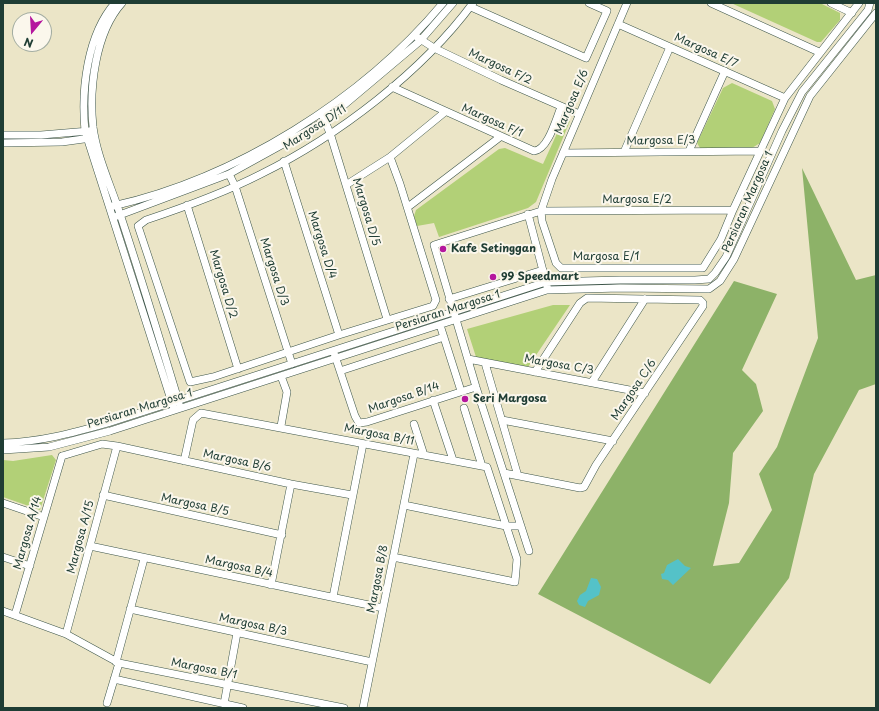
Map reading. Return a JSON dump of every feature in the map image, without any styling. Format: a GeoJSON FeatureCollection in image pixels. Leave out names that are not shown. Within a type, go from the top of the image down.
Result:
{"type":"FeatureCollection","features":[{"type":"Feature","properties":{"kind":"street"},"geometry":{"type":"LineString","coordinates":[[115,3],[88,62],[85,92],[85,135],[172,391],[178,399],[178,409]]}},
{"type":"Feature","properties":{"kind":"street"},"geometry":{"type":"LineString","coordinates":[[109,16],[122,3]]}},
{"type":"Feature","properties":{"kind":"street"},"geometry":{"type":"LineString","coordinates":[[109,207],[149,196],[227,167],[295,129],[321,113],[378,69],[443,3]]}},
{"type":"Feature","properties":{"kind":"street"},"geometry":{"type":"LineString","coordinates":[[112,217],[121,215],[229,174],[325,121],[420,41],[453,3]]}},
{"type":"Feature","properties":{"kind":"street"},"geometry":{"type":"LineString","coordinates":[[472,5],[586,58],[607,11],[589,3]]}},
{"type":"Feature","properties":{"kind":"street","name":"Margosa E/6"},"geometry":{"type":"LineString","coordinates":[[541,211],[579,114],[627,3]]}},
{"type":"Feature","properties":{"kind":"street"},"geometry":{"type":"LineString","coordinates":[[711,3],[819,52]]}},
{"type":"Feature","properties":{"kind":"street"},"geometry":{"type":"LineString","coordinates":[[831,3],[852,14]]}},
{"type":"Feature","properties":{"kind":"street"},"geometry":{"type":"LineString","coordinates":[[733,210],[785,98],[819,52],[852,14],[859,3]]}},
{"type":"Feature","properties":{"kind":"street","name":"Persiaran Margosa 1"},"geometry":{"type":"LineString","coordinates":[[3,450],[34,449],[178,399],[546,282],[695,280],[709,278],[715,273],[726,257],[782,131],[802,92],[868,10],[870,3]]}},
{"type":"Feature","properties":{"kind":"street","name":"Margosa D/11"},"geometry":{"type":"LineString","coordinates":[[238,369],[190,382],[138,226],[146,220],[235,186],[284,161],[330,134],[392,88],[434,48],[472,5]]}},
{"type":"Feature","properties":{"kind":"street","name":"Persiaran Margosa 1"},"geometry":{"type":"LineString","coordinates":[[3,443],[56,441],[110,431],[547,290],[620,288],[709,289],[715,285],[734,259],[810,96],[876,13]]}},
{"type":"Feature","properties":{"kind":"street","name":"Margosa E/7"},"geometry":{"type":"LineString","coordinates":[[618,24],[785,98]]}},
{"type":"Feature","properties":{"kind":"street"},"geometry":{"type":"LineString","coordinates":[[103,29],[95,63],[92,92],[94,134],[121,215],[172,391]]}},
{"type":"Feature","properties":{"kind":"street"},"geometry":{"type":"LineString","coordinates":[[836,33],[850,45]]}},
{"type":"Feature","properties":{"kind":"street","name":"Margosa F/2"},"geometry":{"type":"LineString","coordinates":[[414,34],[420,41],[434,48],[579,114]]}},
{"type":"Feature","properties":{"kind":"street"},"geometry":{"type":"LineString","coordinates":[[624,152],[670,47]]}},
{"type":"Feature","properties":{"kind":"street"},"geometry":{"type":"LineString","coordinates":[[689,152],[725,71]]}},
{"type":"Feature","properties":{"kind":"street","name":"Margosa F/1"},"geometry":{"type":"LineString","coordinates":[[392,88],[534,151],[539,151],[545,146],[561,107]]}},
{"type":"Feature","properties":{"kind":"street"},"geometry":{"type":"LineString","coordinates":[[346,185],[390,157],[445,112]]}},
{"type":"Feature","properties":{"kind":"street","name":"Margosa D/5"},"geometry":{"type":"LineString","coordinates":[[321,113],[330,134],[387,319]]}},
{"type":"Feature","properties":{"kind":"street"},"geometry":{"type":"LineString","coordinates":[[772,125],[791,135]]}},
{"type":"Feature","properties":{"kind":"street"},"geometry":{"type":"LineString","coordinates":[[3,143],[94,134]]}},
{"type":"Feature","properties":{"kind":"street"},"geometry":{"type":"LineString","coordinates":[[3,135],[62,138]]}},
{"type":"Feature","properties":{"kind":"street"},"geometry":{"type":"LineString","coordinates":[[408,207],[500,137]]}},
{"type":"Feature","properties":{"kind":"street","name":"Margosa E/3"},"geometry":{"type":"LineString","coordinates":[[563,153],[760,151]]}},
{"type":"Feature","properties":{"kind":"street"},"geometry":{"type":"LineString","coordinates":[[238,369],[387,319],[433,306],[435,304],[436,300],[408,207],[390,157]]}},
{"type":"Feature","properties":{"kind":"street","name":"Margosa D/4"},"geometry":{"type":"LineString","coordinates":[[284,161],[339,335]]}},
{"type":"Feature","properties":{"kind":"street","name":"Margosa D/3"},"geometry":{"type":"LineString","coordinates":[[229,174],[235,186],[292,364]]}},
{"type":"Feature","properties":{"kind":"street","name":"Margosa D/2"},"geometry":{"type":"LineString","coordinates":[[186,205],[238,369]]}},
{"type":"Feature","properties":{"kind":"street","name":"Margosa E/2"},"geometry":{"type":"LineString","coordinates":[[449,299],[434,245],[528,214],[541,211],[733,210]]}},
{"type":"Feature","properties":{"kind":"street","name":"Margosa E/1"},"geometry":{"type":"LineString","coordinates":[[541,211],[542,221],[556,263],[561,268],[703,268],[721,239],[733,210]]}},
{"type":"Feature","properties":{"kind":"street"},"geometry":{"type":"LineString","coordinates":[[528,214],[547,290]]}},
{"type":"Feature","properties":{"kind":"street"},"geometry":{"type":"LineString","coordinates":[[530,552],[449,299],[543,270]]}},
{"type":"Feature","properties":{"kind":"street"},"geometry":{"type":"LineString","coordinates":[[535,372],[583,300],[594,298],[645,299]]}},
{"type":"Feature","properties":{"kind":"street"},"geometry":{"type":"LineString","coordinates":[[592,382],[645,299]]}},
{"type":"Feature","properties":{"kind":"street","name":"Margosa C/6"},"geometry":{"type":"LineString","coordinates":[[518,476],[582,488],[703,306],[703,303],[700,300],[645,299]]}},
{"type":"Feature","properties":{"kind":"street"},"geometry":{"type":"LineString","coordinates":[[440,325],[461,390]]}},
{"type":"Feature","properties":{"kind":"street"},"geometry":{"type":"LineString","coordinates":[[340,371],[444,337]]}},
{"type":"Feature","properties":{"kind":"street","name":"Margosa B/14"},"geometry":{"type":"LineString","coordinates":[[333,350],[355,416],[359,422],[367,422],[461,390],[476,387]]}},
{"type":"Feature","properties":{"kind":"street","name":"Margosa C/3"},"geometry":{"type":"LineString","coordinates":[[468,359],[645,393]]}},
{"type":"Feature","properties":{"kind":"street"},"geometry":{"type":"LineString","coordinates":[[485,363],[518,476],[504,473]]}},
{"type":"Feature","properties":{"kind":"street"},"geometry":{"type":"LineString","coordinates":[[281,376],[287,392],[281,426]]}},
{"type":"Feature","properties":{"kind":"street"},"geometry":{"type":"LineString","coordinates":[[162,405],[172,391]]}},
{"type":"Feature","properties":{"kind":"street"},"geometry":{"type":"LineString","coordinates":[[433,400],[453,460]]}},
{"type":"Feature","properties":{"kind":"street"},"geometry":{"type":"LineString","coordinates":[[393,557],[515,582],[517,559],[487,467],[482,466],[464,408]]}},
{"type":"Feature","properties":{"kind":"street","name":"Margosa B/11"},"geometry":{"type":"LineString","coordinates":[[184,461],[193,420],[201,412],[281,426],[362,444],[482,466]]}},
{"type":"Feature","properties":{"kind":"street"},"geometry":{"type":"LineString","coordinates":[[502,420],[613,441]]}},
{"type":"Feature","properties":{"kind":"street"},"geometry":{"type":"LineString","coordinates":[[414,424],[424,455]]}},
{"type":"Feature","properties":{"kind":"street"},"geometry":{"type":"LineString","coordinates":[[56,441],[62,456]]}},
{"type":"Feature","properties":{"kind":"street","name":"Margosa B/6"},"geometry":{"type":"LineString","coordinates":[[62,456],[102,444],[117,446],[291,484],[352,495]]}},
{"type":"Feature","properties":{"kind":"street"},"geometry":{"type":"LineString","coordinates":[[333,597],[362,444]]}},
{"type":"Feature","properties":{"kind":"street","name":"Margosa A/15"},"geometry":{"type":"LineString","coordinates":[[66,634],[117,446]]}},
{"type":"Feature","properties":{"kind":"street","name":"Margosa B/8"},"geometry":{"type":"LineString","coordinates":[[363,708],[414,454]]}},
{"type":"Feature","properties":{"kind":"street","name":"Margosa A/14"},"geometry":{"type":"LineString","coordinates":[[15,616],[62,456]]}},
{"type":"Feature","properties":{"kind":"street"},"geometry":{"type":"LineString","coordinates":[[271,585],[291,484]]}},
{"type":"Feature","properties":{"kind":"street","name":"Margosa B/5"},"geometry":{"type":"LineString","coordinates":[[104,496],[282,535]]}},
{"type":"Feature","properties":{"kind":"street"},"geometry":{"type":"LineString","coordinates":[[3,503],[44,517]]}},
{"type":"Feature","properties":{"kind":"street"},"geometry":{"type":"LineString","coordinates":[[404,505],[506,526],[521,526]]}},
{"type":"Feature","properties":{"kind":"street","name":"Margosa B/4"},"geometry":{"type":"LineString","coordinates":[[90,546],[144,559],[383,608]]}},
{"type":"Feature","properties":{"kind":"street"},"geometry":{"type":"LineString","coordinates":[[3,557],[30,566]]}},
{"type":"Feature","properties":{"kind":"street"},"geometry":{"type":"LineString","coordinates":[[107,703],[144,559]]}},
{"type":"Feature","properties":{"kind":"street","name":"Margosa B/3"},"geometry":{"type":"LineString","coordinates":[[130,609],[372,662]]}},
{"type":"Feature","properties":{"kind":"street","name":"Margosa B/1"},"geometry":{"type":"LineString","coordinates":[[3,612],[66,634],[117,662],[344,708]]}},
{"type":"Feature","properties":{"kind":"street"},"geometry":{"type":"LineString","coordinates":[[224,704],[237,633]]}},
{"type":"Feature","properties":{"kind":"street"},"geometry":{"type":"LineString","coordinates":[[114,679],[243,708]]}},
{"type":"Feature","properties":{"kind":"green space"},"geometry":{"type":"Polygon","coordinates":[[[731,3],[820,3],[840,13],[840,20],[821,42],[817,42],[731,3]]]}},
{"type":"Feature","properties":{"kind":"green space"},"geometry":{"type":"Polygon","coordinates":[[[732,83],[772,101],[775,109],[760,143],[752,148],[700,148],[697,143],[723,88],[732,83]]]}},
{"type":"Feature","properties":{"kind":"green space"},"geometry":{"type":"Polygon","coordinates":[[[564,118],[570,121],[536,202],[528,208],[439,237],[434,223],[417,226],[414,216],[416,210],[499,149],[505,148],[543,164],[564,118]]]}},
{"type":"Feature","properties":{"kind":"green space"},"geometry":{"type":"Polygon","coordinates":[[[802,168],[856,280],[876,275],[876,384],[859,390],[814,474],[789,578],[710,684],[538,594],[734,281],[777,294],[742,370],[756,384],[763,411],[733,453],[729,503],[713,566],[739,563],[772,510],[759,474],[777,447],[818,338],[802,168]]]}},
{"type":"Feature","properties":{"kind":"green space"},"geometry":{"type":"Polygon","coordinates":[[[553,305],[570,305],[528,367],[476,357],[467,329],[553,305]]]}},
{"type":"Feature","properties":{"kind":"green space"},"geometry":{"type":"Polygon","coordinates":[[[52,455],[56,460],[40,510],[3,497],[3,460],[13,461],[52,455]]]}},
{"type":"Feature","properties":{"kind":"water"},"geometry":{"type":"Polygon","coordinates":[[[678,559],[685,566],[691,568],[673,585],[668,580],[662,579],[661,574],[664,573],[667,565],[678,559]]]}},
{"type":"Feature","properties":{"kind":"water"},"geometry":{"type":"Polygon","coordinates":[[[591,578],[597,579],[601,587],[599,595],[588,601],[585,607],[579,605],[577,601],[580,595],[586,591],[591,578]]]}},
{"type":"Feature","properties":{"kind":"place","name":"Kafe Setinggan"},"geometry":{"type":"Point","coordinates":[443,249]}},
{"type":"Feature","properties":{"kind":"place","name":"99 Speedmart"},"geometry":{"type":"Point","coordinates":[493,277]}},
{"type":"Feature","properties":{"kind":"place","name":"Seri Margosa"},"geometry":{"type":"Point","coordinates":[465,399]}}]}
